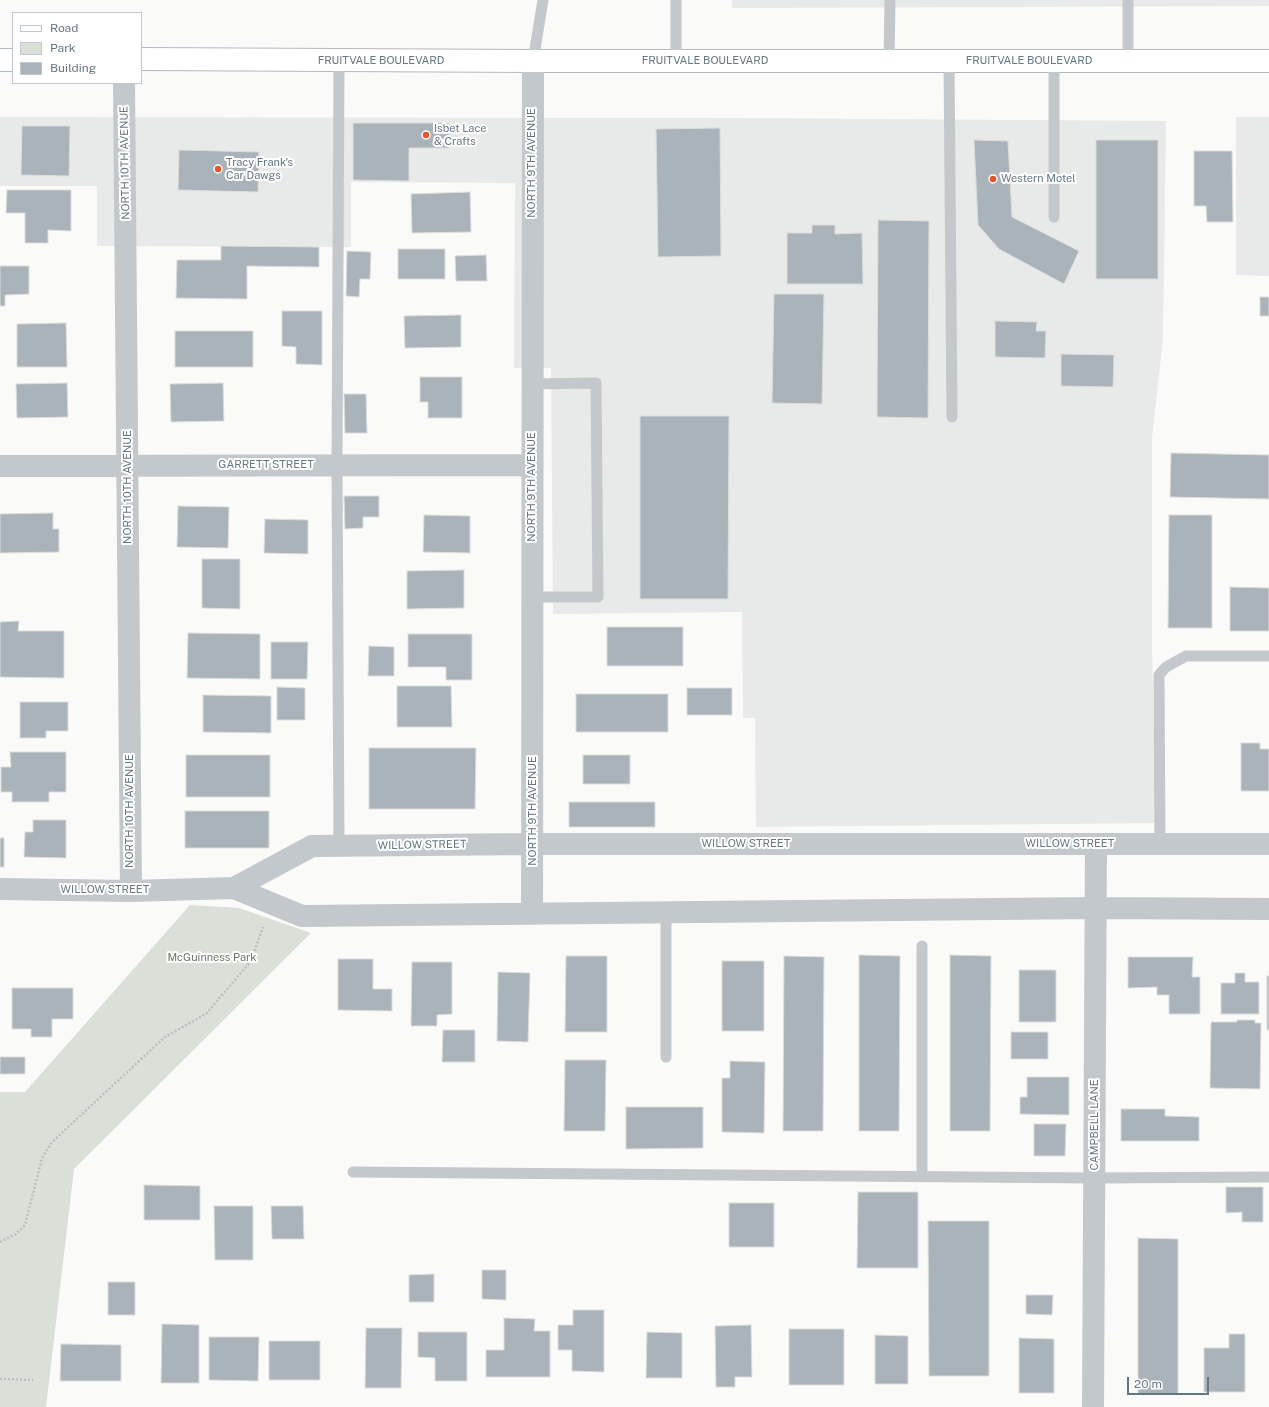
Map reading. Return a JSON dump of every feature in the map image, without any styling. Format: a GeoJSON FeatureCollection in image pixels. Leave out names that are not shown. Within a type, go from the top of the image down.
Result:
{"type":"FeatureCollection","features":[{"type":"Feature","properties":{"kind":"main road","name":"FRUITVALE BOULEVARD"},"geometry":{"type":"LineString","coordinates":[[142,59],[533,62],[1269,62]]}},
{"type":"Feature","properties":{"kind":"main road"},"geometry":{"type":"LineString","coordinates":[[0,60],[12,60]]}},
{"type":"Feature","properties":{"kind":"street","name":"NORTH 9TH AVENUE"},"geometry":{"type":"LineString","coordinates":[[532,914],[533,62]]}},
{"type":"Feature","properties":{"kind":"street","name":"NORTH 10TH AVENUE"},"geometry":{"type":"LineString","coordinates":[[124,84],[131,891]]}},
{"type":"Feature","properties":{"kind":"street","name":"GARRETT STREET"},"geometry":{"type":"LineString","coordinates":[[0,466],[532,465]]}},
{"type":"Feature","properties":{"kind":"street","name":"WILLOW STREET"},"geometry":{"type":"LineString","coordinates":[[234,888],[312,846],[533,844],[1269,844]]}},
{"type":"Feature","properties":{"kind":"street","name":"CAMPBELL LANE"},"geometry":{"type":"LineString","coordinates":[[1093,1407],[1096,844]]}},
{"type":"Feature","properties":{"kind":"street","name":"WILLOW STREET"},"geometry":{"type":"LineString","coordinates":[[0,889],[131,891],[234,888],[302,916],[1096,908],[1269,909]]}},
{"type":"Feature","properties":{"kind":"lane"},"geometry":{"type":"LineString","coordinates":[[533,62],[543,0]]}},
{"type":"Feature","properties":{"kind":"lane"},"geometry":{"type":"LineString","coordinates":[[676,0],[676,62]]}},
{"type":"Feature","properties":{"kind":"lane"},"geometry":{"type":"LineString","coordinates":[[889,61],[890,0]]}},
{"type":"Feature","properties":{"kind":"lane"},"geometry":{"type":"LineString","coordinates":[[1128,0],[1128,62]]}},
{"type":"Feature","properties":{"kind":"lane"},"geometry":{"type":"LineString","coordinates":[[339,61],[339,845]]}},
{"type":"Feature","properties":{"kind":"lane"},"geometry":{"type":"LineString","coordinates":[[949,62],[952,417]]}},
{"type":"Feature","properties":{"kind":"lane"},"geometry":{"type":"LineString","coordinates":[[1054,62],[1054,217]]}},
{"type":"Feature","properties":{"kind":"lane"},"geometry":{"type":"LineString","coordinates":[[532,384],[596,384],[598,597],[532,597]]}},
{"type":"Feature","properties":{"kind":"lane"},"geometry":{"type":"LineString","coordinates":[[1160,844],[1159,675],[1166,667],[1186,656],[1269,656]]}},
{"type":"Feature","properties":{"kind":"lane"},"geometry":{"type":"LineString","coordinates":[[666,913],[666,1058]]}},
{"type":"Feature","properties":{"kind":"lane"},"geometry":{"type":"LineString","coordinates":[[922,946],[922,1176]]}},
{"type":"Feature","properties":{"kind":"lane"},"geometry":{"type":"LineString","coordinates":[[352,1172],[1269,1178]]}},
{"type":"Feature","properties":{"kind":"path"},"geometry":{"type":"LineString","coordinates":[[0,1242],[16,1234],[24,1225],[42,1158],[52,1142],[165,1038],[207,1012],[251,961],[271,903]]}},
{"type":"Feature","properties":{"kind":"path"},"geometry":{"type":"LineString","coordinates":[[0,1379],[33,1380]]}},
{"type":"Feature","properties":{"kind":"shaded area"},"geometry":{"type":"Polygon","coordinates":[[[732,0],[1269,0],[1269,6],[732,8],[732,0]]]}},
{"type":"Feature","properties":{"kind":"shaded area"},"geometry":{"type":"Polygon","coordinates":[[[0,117],[733,118],[1166,121],[1163,339],[1152,438],[1152,646],[1156,823],[756,827],[755,718],[743,718],[742,612],[553,614],[551,368],[514,368],[515,183],[351,182],[351,247],[97,246],[97,186],[0,186],[0,117]]]}},
{"type":"Feature","properties":{"kind":"shaded area"},"geometry":{"type":"Polygon","coordinates":[[[1236,117],[1269,117],[1269,276],[1236,275],[1236,117]]]}},
{"type":"Feature","properties":{"kind":"green space","name":"McGuinness Park"},"geometry":{"type":"Polygon","coordinates":[[[190,905],[239,908],[311,933],[74,1169],[46,1407],[0,1407],[0,1092],[25,1092],[190,905]]]}},
{"type":"Feature","properties":{"kind":"building"},"geometry":{"type":"Polygon","coordinates":[[[353,123],[449,123],[449,148],[409,148],[409,181],[353,180],[353,123]]]}},
{"type":"Feature","properties":{"kind":"building"},"geometry":{"type":"Polygon","coordinates":[[[22,126],[70,126],[69,176],[21,175],[22,126]]]}},
{"type":"Feature","properties":{"kind":"building"},"geometry":{"type":"Polygon","coordinates":[[[720,128],[721,256],[658,257],[656,129],[720,128]]]}},
{"type":"Feature","properties":{"kind":"building","name":"Western Motel"},"geometry":{"type":"Polygon","coordinates":[[[974,140],[1008,141],[1012,217],[1079,251],[1064,284],[999,249],[978,225],[974,140]]]}},
{"type":"Feature","properties":{"kind":"building"},"geometry":{"type":"Polygon","coordinates":[[[1096,140],[1158,140],[1158,279],[1096,279],[1096,140]]]}},
{"type":"Feature","properties":{"kind":"building"},"geometry":{"type":"Polygon","coordinates":[[[179,150],[259,152],[258,192],[178,190],[179,150]]]}},
{"type":"Feature","properties":{"kind":"building"},"geometry":{"type":"Polygon","coordinates":[[[1194,151],[1232,151],[1233,222],[1207,222],[1206,206],[1194,206],[1194,151]]]}},
{"type":"Feature","properties":{"kind":"building"},"geometry":{"type":"Polygon","coordinates":[[[7,190],[71,190],[71,231],[48,230],[48,243],[25,243],[25,213],[6,213],[7,190]]]}},
{"type":"Feature","properties":{"kind":"building"},"geometry":{"type":"Polygon","coordinates":[[[470,192],[471,232],[412,233],[411,194],[470,192]]]}},
{"type":"Feature","properties":{"kind":"building"},"geometry":{"type":"Polygon","coordinates":[[[878,220],[929,221],[928,418],[877,417],[878,220]]]}},
{"type":"Feature","properties":{"kind":"building"},"geometry":{"type":"Polygon","coordinates":[[[812,225],[835,225],[835,234],[862,233],[863,284],[787,284],[787,233],[812,233],[812,225]]]}},
{"type":"Feature","properties":{"kind":"building"},"geometry":{"type":"Polygon","coordinates":[[[221,246],[319,247],[319,267],[247,266],[247,299],[176,298],[177,260],[221,260],[221,246]]]}},
{"type":"Feature","properties":{"kind":"building"},"geometry":{"type":"Polygon","coordinates":[[[398,249],[445,249],[445,279],[398,279],[398,249]]]}},
{"type":"Feature","properties":{"kind":"building"},"geometry":{"type":"Polygon","coordinates":[[[347,251],[371,252],[370,279],[360,279],[359,297],[346,296],[347,251]]]}},
{"type":"Feature","properties":{"kind":"building"},"geometry":{"type":"Polygon","coordinates":[[[486,255],[487,281],[456,281],[455,256],[486,255]]]}},
{"type":"Feature","properties":{"kind":"building"},"geometry":{"type":"Polygon","coordinates":[[[0,266],[29,266],[29,294],[5,295],[5,306],[0,306],[0,266]]]}},
{"type":"Feature","properties":{"kind":"building"},"geometry":{"type":"Polygon","coordinates":[[[774,294],[824,294],[822,404],[772,403],[774,294]]]}},
{"type":"Feature","properties":{"kind":"building"},"geometry":{"type":"Polygon","coordinates":[[[1260,297],[1269,297],[1269,316],[1260,316],[1260,297]]]}},
{"type":"Feature","properties":{"kind":"building"},"geometry":{"type":"Polygon","coordinates":[[[282,311],[322,311],[322,365],[296,364],[296,347],[282,346],[282,311]]]}},
{"type":"Feature","properties":{"kind":"building"},"geometry":{"type":"Polygon","coordinates":[[[461,315],[461,347],[405,348],[404,316],[461,315]]]}},
{"type":"Feature","properties":{"kind":"building"},"geometry":{"type":"Polygon","coordinates":[[[995,321],[1037,322],[1036,331],[1046,331],[1045,358],[995,357],[995,321]]]}},
{"type":"Feature","properties":{"kind":"building"},"geometry":{"type":"Polygon","coordinates":[[[66,323],[67,367],[17,367],[17,324],[66,323]]]}},
{"type":"Feature","properties":{"kind":"building"},"geometry":{"type":"Polygon","coordinates":[[[175,331],[253,331],[253,367],[175,367],[175,331]]]}},
{"type":"Feature","properties":{"kind":"building"},"geometry":{"type":"Polygon","coordinates":[[[1061,354],[1114,355],[1113,387],[1061,386],[1061,354]]]}},
{"type":"Feature","properties":{"kind":"building"},"geometry":{"type":"Polygon","coordinates":[[[420,377],[462,377],[462,418],[428,418],[428,402],[420,402],[420,377]]]}},
{"type":"Feature","properties":{"kind":"building"},"geometry":{"type":"Polygon","coordinates":[[[67,383],[68,417],[17,418],[16,384],[67,383]]]}},
{"type":"Feature","properties":{"kind":"building"},"geometry":{"type":"Polygon","coordinates":[[[223,383],[224,421],[171,422],[170,384],[223,383]]]}},
{"type":"Feature","properties":{"kind":"building"},"geometry":{"type":"Polygon","coordinates":[[[344,394],[366,394],[367,433],[345,433],[344,394]]]}},
{"type":"Feature","properties":{"kind":"building"},"geometry":{"type":"Polygon","coordinates":[[[640,416],[729,416],[728,599],[640,599],[640,416]]]}},
{"type":"Feature","properties":{"kind":"building"},"geometry":{"type":"Polygon","coordinates":[[[1171,453],[1269,455],[1269,499],[1170,497],[1171,453]]]}},
{"type":"Feature","properties":{"kind":"building"},"geometry":{"type":"Polygon","coordinates":[[[344,496],[379,496],[379,517],[363,517],[363,528],[345,529],[344,496]]]}},
{"type":"Feature","properties":{"kind":"building"},"geometry":{"type":"Polygon","coordinates":[[[178,506],[229,507],[228,548],[177,547],[178,506]]]}},
{"type":"Feature","properties":{"kind":"building"},"geometry":{"type":"Polygon","coordinates":[[[53,513],[53,529],[59,529],[59,552],[0,553],[0,514],[53,513]]]}},
{"type":"Feature","properties":{"kind":"building"},"geometry":{"type":"Polygon","coordinates":[[[424,515],[470,516],[470,553],[423,552],[424,515]]]}},
{"type":"Feature","properties":{"kind":"building"},"geometry":{"type":"Polygon","coordinates":[[[1169,515],[1212,515],[1212,628],[1168,628],[1169,515]]]}},
{"type":"Feature","properties":{"kind":"building"},"geometry":{"type":"Polygon","coordinates":[[[265,519],[308,520],[308,554],[264,553],[265,519]]]}},
{"type":"Feature","properties":{"kind":"building"},"geometry":{"type":"Polygon","coordinates":[[[202,559],[240,559],[240,609],[202,608],[202,559]]]}},
{"type":"Feature","properties":{"kind":"building"},"geometry":{"type":"Polygon","coordinates":[[[464,570],[464,608],[407,609],[407,571],[464,570]]]}},
{"type":"Feature","properties":{"kind":"building"},"geometry":{"type":"Polygon","coordinates":[[[1230,587],[1269,588],[1269,631],[1230,631],[1230,587]]]}},
{"type":"Feature","properties":{"kind":"building"},"geometry":{"type":"Polygon","coordinates":[[[19,621],[18,631],[64,631],[64,678],[0,677],[0,622],[19,621]]]}},
{"type":"Feature","properties":{"kind":"building"},"geometry":{"type":"Polygon","coordinates":[[[607,627],[683,627],[683,666],[607,666],[607,627]]]}},
{"type":"Feature","properties":{"kind":"building"},"geometry":{"type":"Polygon","coordinates":[[[188,633],[260,634],[260,679],[187,678],[188,633]]]}},
{"type":"Feature","properties":{"kind":"building"},"geometry":{"type":"Polygon","coordinates":[[[408,634],[472,634],[472,680],[446,680],[446,667],[408,667],[408,634]]]}},
{"type":"Feature","properties":{"kind":"building"},"geometry":{"type":"Polygon","coordinates":[[[271,642],[308,642],[307,679],[271,679],[271,642]]]}},
{"type":"Feature","properties":{"kind":"building"},"geometry":{"type":"Polygon","coordinates":[[[369,646],[394,647],[394,676],[368,676],[369,646]]]}},
{"type":"Feature","properties":{"kind":"building"},"geometry":{"type":"Polygon","coordinates":[[[397,686],[451,686],[452,727],[397,727],[397,686]]]}},
{"type":"Feature","properties":{"kind":"building"},"geometry":{"type":"Polygon","coordinates":[[[277,687],[305,688],[305,720],[277,720],[277,687]]]}},
{"type":"Feature","properties":{"kind":"building"},"geometry":{"type":"Polygon","coordinates":[[[687,688],[732,688],[732,715],[687,715],[687,688]]]}},
{"type":"Feature","properties":{"kind":"building"},"geometry":{"type":"Polygon","coordinates":[[[576,694],[668,694],[668,732],[576,732],[576,694]]]}},
{"type":"Feature","properties":{"kind":"building"},"geometry":{"type":"Polygon","coordinates":[[[203,695],[271,696],[271,733],[203,732],[203,695]]]}},
{"type":"Feature","properties":{"kind":"building"},"geometry":{"type":"Polygon","coordinates":[[[20,702],[68,702],[68,731],[46,731],[46,738],[20,738],[20,702]]]}},
{"type":"Feature","properties":{"kind":"building"},"geometry":{"type":"Polygon","coordinates":[[[1241,743],[1260,743],[1260,749],[1269,749],[1269,791],[1241,791],[1241,743]]]}},
{"type":"Feature","properties":{"kind":"building"},"geometry":{"type":"Polygon","coordinates":[[[369,748],[476,748],[475,809],[369,809],[369,748]]]}},
{"type":"Feature","properties":{"kind":"building"},"geometry":{"type":"Polygon","coordinates":[[[10,752],[66,752],[66,792],[49,792],[49,802],[12,802],[12,792],[1,792],[1,767],[11,767],[10,752]]]}},
{"type":"Feature","properties":{"kind":"building"},"geometry":{"type":"Polygon","coordinates":[[[186,755],[270,755],[270,797],[186,797],[186,755]]]}},
{"type":"Feature","properties":{"kind":"building"},"geometry":{"type":"Polygon","coordinates":[[[583,755],[630,755],[630,784],[583,784],[583,755]]]}},
{"type":"Feature","properties":{"kind":"building"},"geometry":{"type":"Polygon","coordinates":[[[569,802],[655,802],[655,827],[569,827],[569,802]]]}},
{"type":"Feature","properties":{"kind":"building"},"geometry":{"type":"Polygon","coordinates":[[[185,811],[269,811],[269,848],[185,848],[185,811]]]}},
{"type":"Feature","properties":{"kind":"building"},"geometry":{"type":"Polygon","coordinates":[[[33,820],[66,820],[66,858],[24,857],[25,832],[33,832],[33,820]]]}},
{"type":"Feature","properties":{"kind":"building"},"geometry":{"type":"Polygon","coordinates":[[[0,838],[4,838],[4,867],[0,867],[0,838]]]}},
{"type":"Feature","properties":{"kind":"building"},"geometry":{"type":"Polygon","coordinates":[[[859,955],[900,956],[899,1131],[859,1131],[859,955]]]}},
{"type":"Feature","properties":{"kind":"building"},"geometry":{"type":"Polygon","coordinates":[[[950,955],[991,956],[990,1131],[950,1131],[950,955]]]}},
{"type":"Feature","properties":{"kind":"building"},"geometry":{"type":"Polygon","coordinates":[[[566,956],[607,956],[607,1032],[565,1032],[566,956]]]}},
{"type":"Feature","properties":{"kind":"building"},"geometry":{"type":"Polygon","coordinates":[[[784,956],[824,957],[823,1131],[783,1131],[784,956]]]}},
{"type":"Feature","properties":{"kind":"building"},"geometry":{"type":"Polygon","coordinates":[[[1128,957],[1193,957],[1192,977],[1200,977],[1200,1014],[1169,1014],[1169,995],[1157,995],[1157,987],[1128,988],[1128,957]]]}},
{"type":"Feature","properties":{"kind":"building"},"geometry":{"type":"Polygon","coordinates":[[[338,959],[373,959],[373,989],[392,989],[392,1011],[338,1010],[338,959]]]}},
{"type":"Feature","properties":{"kind":"building"},"geometry":{"type":"Polygon","coordinates":[[[722,961],[764,961],[764,1031],[722,1031],[722,961]]]}},
{"type":"Feature","properties":{"kind":"building"},"geometry":{"type":"Polygon","coordinates":[[[412,962],[452,962],[452,1014],[437,1015],[437,1026],[411,1026],[412,962]]]}},
{"type":"Feature","properties":{"kind":"building"},"geometry":{"type":"Polygon","coordinates":[[[1019,970],[1056,970],[1056,1022],[1019,1022],[1019,970]]]}},
{"type":"Feature","properties":{"kind":"building"},"geometry":{"type":"Polygon","coordinates":[[[498,972],[530,973],[528,1042],[497,1041],[498,972]]]}},
{"type":"Feature","properties":{"kind":"building"},"geometry":{"type":"Polygon","coordinates":[[[1235,973],[1245,973],[1245,982],[1259,982],[1259,1014],[1221,1014],[1221,983],[1235,983],[1235,973]]]}},
{"type":"Feature","properties":{"kind":"building"},"geometry":{"type":"Polygon","coordinates":[[[1267,976],[1269,976],[1269,1030],[1267,1030],[1267,976]]]}},
{"type":"Feature","properties":{"kind":"building"},"geometry":{"type":"Polygon","coordinates":[[[12,988],[73,988],[73,1019],[52,1019],[52,1037],[31,1037],[31,1029],[12,1029],[12,988]]]}},
{"type":"Feature","properties":{"kind":"building"},"geometry":{"type":"Polygon","coordinates":[[[1237,1020],[1255,1020],[1255,1023],[1261,1023],[1260,1089],[1210,1088],[1211,1022],[1237,1022],[1237,1020]]]}},
{"type":"Feature","properties":{"kind":"building"},"geometry":{"type":"Polygon","coordinates":[[[443,1030],[475,1030],[475,1062],[442,1062],[443,1030]]]}},
{"type":"Feature","properties":{"kind":"building"},"geometry":{"type":"Polygon","coordinates":[[[1011,1032],[1048,1032],[1048,1059],[1011,1059],[1011,1032]]]}},
{"type":"Feature","properties":{"kind":"building"},"geometry":{"type":"Polygon","coordinates":[[[0,1057],[25,1057],[25,1074],[0,1074],[0,1057]]]}},
{"type":"Feature","properties":{"kind":"building"},"geometry":{"type":"Polygon","coordinates":[[[565,1060],[606,1060],[605,1131],[564,1131],[565,1060]]]}},
{"type":"Feature","properties":{"kind":"building"},"geometry":{"type":"Polygon","coordinates":[[[730,1061],[765,1062],[764,1133],[722,1132],[722,1078],[730,1078],[730,1061]]]}},
{"type":"Feature","properties":{"kind":"building"},"geometry":{"type":"Polygon","coordinates":[[[1027,1077],[1069,1077],[1069,1115],[1020,1114],[1020,1097],[1027,1097],[1027,1077]]]}},
{"type":"Feature","properties":{"kind":"building"},"geometry":{"type":"Polygon","coordinates":[[[626,1107],[703,1107],[703,1148],[626,1149],[626,1107]]]}},
{"type":"Feature","properties":{"kind":"building"},"geometry":{"type":"Polygon","coordinates":[[[1121,1109],[1165,1109],[1165,1116],[1199,1117],[1199,1141],[1121,1141],[1121,1109]]]}},
{"type":"Feature","properties":{"kind":"building"},"geometry":{"type":"Polygon","coordinates":[[[1034,1124],[1066,1124],[1065,1156],[1034,1156],[1034,1124]]]}},
{"type":"Feature","properties":{"kind":"building"},"geometry":{"type":"Polygon","coordinates":[[[144,1185],[200,1186],[200,1220],[144,1220],[144,1185]]]}},
{"type":"Feature","properties":{"kind":"building"},"geometry":{"type":"Polygon","coordinates":[[[1226,1187],[1263,1187],[1263,1222],[1242,1222],[1242,1212],[1226,1213],[1226,1187]]]}},
{"type":"Feature","properties":{"kind":"building"},"geometry":{"type":"Polygon","coordinates":[[[858,1192],[918,1192],[918,1268],[857,1268],[858,1192]]]}},
{"type":"Feature","properties":{"kind":"building"},"geometry":{"type":"Polygon","coordinates":[[[729,1203],[774,1203],[774,1247],[729,1247],[729,1203]]]}},
{"type":"Feature","properties":{"kind":"building"},"geometry":{"type":"Polygon","coordinates":[[[214,1206],[253,1206],[253,1260],[215,1260],[214,1206]]]}},
{"type":"Feature","properties":{"kind":"building"},"geometry":{"type":"Polygon","coordinates":[[[271,1206],[303,1206],[304,1239],[272,1239],[271,1206]]]}},
{"type":"Feature","properties":{"kind":"building"},"geometry":{"type":"Polygon","coordinates":[[[928,1221],[989,1221],[989,1376],[929,1376],[928,1221]]]}},
{"type":"Feature","properties":{"kind":"building"},"geometry":{"type":"Polygon","coordinates":[[[1138,1238],[1178,1239],[1178,1394],[1138,1394],[1138,1238]]]}},
{"type":"Feature","properties":{"kind":"building"},"geometry":{"type":"Polygon","coordinates":[[[482,1270],[506,1270],[506,1300],[482,1299],[482,1270]]]}},
{"type":"Feature","properties":{"kind":"building"},"geometry":{"type":"Polygon","coordinates":[[[434,1274],[434,1302],[409,1302],[409,1275],[434,1274]]]}},
{"type":"Feature","properties":{"kind":"building"},"geometry":{"type":"Polygon","coordinates":[[[108,1282],[135,1282],[135,1315],[108,1315],[108,1282]]]}},
{"type":"Feature","properties":{"kind":"building"},"geometry":{"type":"Polygon","coordinates":[[[1026,1295],[1053,1295],[1052,1315],[1026,1314],[1026,1295]]]}},
{"type":"Feature","properties":{"kind":"building"},"geometry":{"type":"Polygon","coordinates":[[[573,1310],[604,1310],[604,1372],[572,1371],[572,1350],[558,1350],[558,1325],[573,1325],[573,1310]]]}},
{"type":"Feature","properties":{"kind":"building"},"geometry":{"type":"Polygon","coordinates":[[[504,1318],[535,1319],[534,1331],[550,1331],[550,1377],[486,1377],[486,1350],[504,1350],[504,1318]]]}},
{"type":"Feature","properties":{"kind":"building"},"geometry":{"type":"Polygon","coordinates":[[[162,1324],[199,1325],[199,1383],[161,1383],[162,1324]]]}},
{"type":"Feature","properties":{"kind":"building"},"geometry":{"type":"Polygon","coordinates":[[[751,1325],[752,1377],[735,1377],[735,1387],[716,1387],[715,1326],[751,1325]]]}},
{"type":"Feature","properties":{"kind":"building"},"geometry":{"type":"Polygon","coordinates":[[[366,1328],[402,1328],[401,1388],[365,1388],[366,1328]]]}},
{"type":"Feature","properties":{"kind":"building"},"geometry":{"type":"Polygon","coordinates":[[[789,1329],[844,1329],[844,1385],[789,1385],[789,1329]]]}},
{"type":"Feature","properties":{"kind":"building"},"geometry":{"type":"Polygon","coordinates":[[[418,1332],[467,1332],[467,1381],[435,1381],[435,1358],[418,1357],[418,1332]]]}},
{"type":"Feature","properties":{"kind":"building"},"geometry":{"type":"Polygon","coordinates":[[[647,1332],[682,1333],[682,1378],[646,1378],[647,1332]]]}},
{"type":"Feature","properties":{"kind":"building"},"geometry":{"type":"Polygon","coordinates":[[[1229,1334],[1245,1334],[1245,1392],[1204,1392],[1204,1348],[1229,1348],[1229,1334]]]}},
{"type":"Feature","properties":{"kind":"building"},"geometry":{"type":"Polygon","coordinates":[[[875,1335],[908,1336],[908,1384],[875,1384],[875,1335]]]}},
{"type":"Feature","properties":{"kind":"building"},"geometry":{"type":"Polygon","coordinates":[[[209,1337],[259,1337],[258,1381],[209,1380],[209,1337]]]}},
{"type":"Feature","properties":{"kind":"building"},"geometry":{"type":"Polygon","coordinates":[[[1019,1338],[1054,1339],[1054,1393],[1019,1393],[1019,1338]]]}},
{"type":"Feature","properties":{"kind":"building"},"geometry":{"type":"Polygon","coordinates":[[[269,1341],[320,1341],[320,1380],[269,1380],[269,1341]]]}},
{"type":"Feature","properties":{"kind":"building"},"geometry":{"type":"Polygon","coordinates":[[[61,1344],[121,1345],[121,1381],[60,1381],[61,1344]]]}},
{"type":"Feature","properties":{"kind":"place","name":"Isbet Lace & Crafts"},"geometry":{"type":"Point","coordinates":[426,135]}},
{"type":"Feature","properties":{"kind":"place","name":"Tracy Frank's Car Dawgs"},"geometry":{"type":"Point","coordinates":[218,169]}},
{"type":"Feature","properties":{"kind":"place","name":"Western Motel"},"geometry":{"type":"Point","coordinates":[993,179]}}]}
